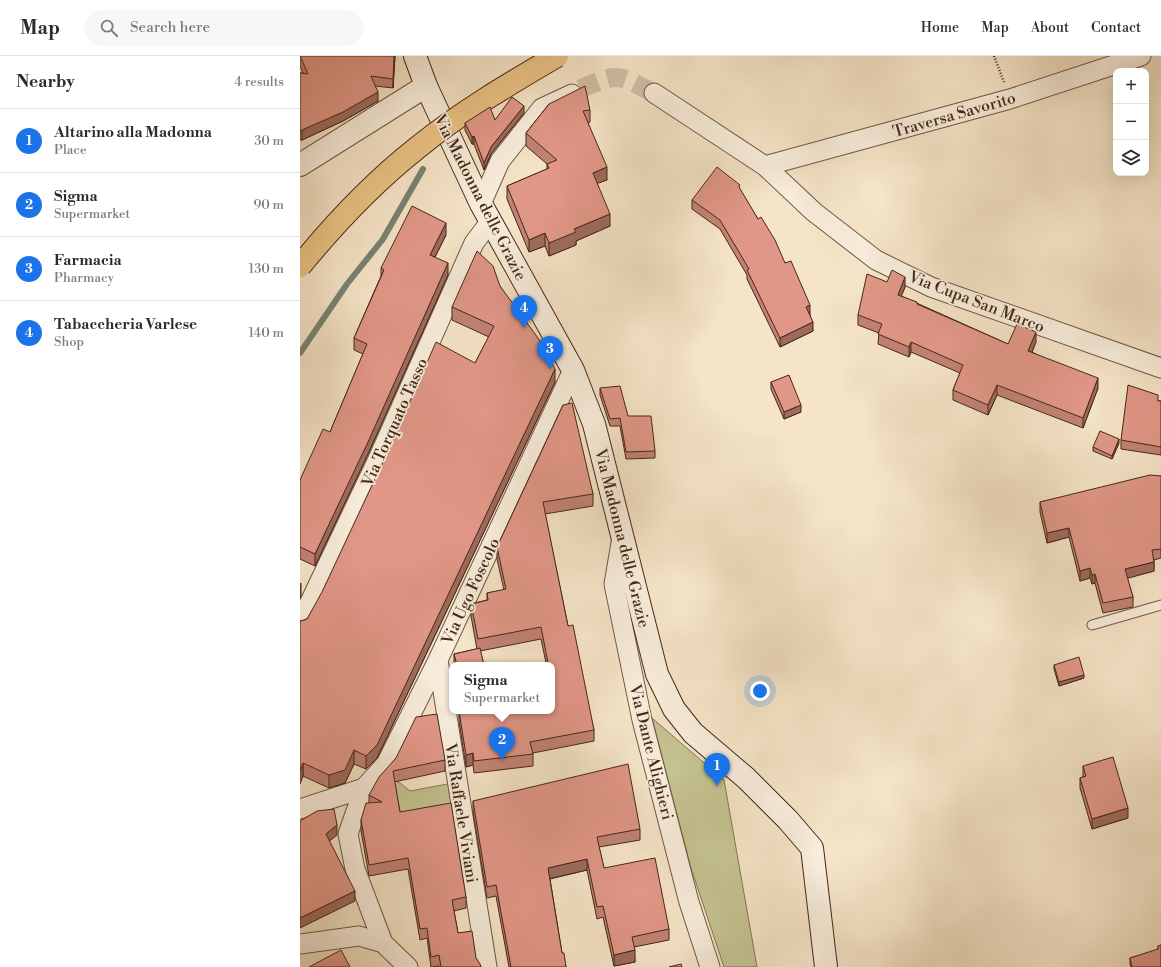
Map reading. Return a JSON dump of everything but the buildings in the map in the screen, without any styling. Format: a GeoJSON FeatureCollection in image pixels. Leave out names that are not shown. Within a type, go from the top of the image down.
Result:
{"type":"FeatureCollection","features":[{"type":"Feature","properties":{"kind":"highway"},"geometry":{"type":"LineString","coordinates":[[300,266],[357,202],[417,148],[488,97],[557,56]]}},
{"type":"Feature","properties":{"kind":"main road","name":"Via Madonna delle Grazie"},"geometry":{"type":"LineString","coordinates":[[415,56],[426,86],[486,213],[573,370],[594,424],[657,674],[674,708],[693,733],[746,778],[788,820],[812,848],[826,967]]}},
{"type":"Feature","properties":{"kind":"main road"},"geometry":{"type":"LineString","coordinates":[[300,165],[426,86]]}},
{"type":"Feature","properties":{"kind":"street","name":"Traversa Savorito"},"geometry":{"type":"LineString","coordinates":[[765,166],[1010,99],[1142,56]]}},
{"type":"Feature","properties":{"kind":"street"},"geometry":{"type":"LineString","coordinates":[[486,213],[500,161],[542,108],[580,90]]}},
{"type":"Feature","properties":{"kind":"street","name":"Via Cupa San Marco"},"geometry":{"type":"LineString","coordinates":[[654,93],[765,166],[814,212],[876,260],[931,287],[1161,368]]}},
{"type":"Feature","properties":{"kind":"street","name":"Via Torquato Tasso"},"geometry":{"type":"LineString","coordinates":[[300,623],[375,466],[486,213]]}},
{"type":"Feature","properties":{"kind":"street","name":"Via Ugo Foscolo"},"geometry":{"type":"LineString","coordinates":[[300,809],[364,788],[386,764],[438,660],[573,370]]}},
{"type":"Feature","properties":{"kind":"street","name":"Via Dante Alighieri"},"geometry":{"type":"LineString","coordinates":[[623,535],[614,584],[642,720],[689,902],[710,967]]}},
{"type":"Feature","properties":{"kind":"street","name":"Via Raffaele Viviani"},"geometry":{"type":"LineString","coordinates":[[438,660],[487,967]]}},
{"type":"Feature","properties":{"kind":"street"},"geometry":{"type":"LineString","coordinates":[[364,788],[348,834],[355,868],[383,943],[408,967]]}},
{"type":"Feature","properties":{"kind":"street"},"geometry":{"type":"LineString","coordinates":[[300,944],[359,936],[383,943]]}},
{"type":"Feature","properties":{"kind":"lane"},"geometry":{"type":"LineString","coordinates":[[1092,625],[1161,605]]}},
{"type":"Feature","properties":{"kind":"path"},"geometry":{"type":"LineString","coordinates":[[994,56],[1010,99]]}},
{"type":"Feature","properties":{"kind":"shaded area"},"geometry":{"type":"Polygon","coordinates":[[[652,718],[724,780],[757,967],[724,967],[691,868],[652,718]]]}},
{"type":"Feature","properties":{"kind":"shaded area"},"geometry":{"type":"Polygon","coordinates":[[[391,776],[410,791],[453,783],[459,813],[406,858],[391,776]]]}},
{"type":"Feature","properties":{"kind":"waterway"},"geometry":{"type":"LineString","coordinates":[[300,353],[347,284],[383,239],[423,169]]}},
{"type":"Feature","properties":{"kind":"tunnel"},"geometry":{"type":"LineString","coordinates":[[580,89],[603,80],[618,78],[632,82],[654,93]]}},
{"type":"Feature","properties":{"kind":"place","name":"Tabaccheria Varlese"},"geometry":{"type":"Point","coordinates":[524,328]}},
{"type":"Feature","properties":{"kind":"place","name":"Farmacia"},"geometry":{"type":"Point","coordinates":[550,369]}},
{"type":"Feature","properties":{"kind":"place","name":"Sigma"},"geometry":{"type":"Point","coordinates":[502,760]}},
{"type":"Feature","properties":{"kind":"place","name":"Altarino alla Madonna"},"geometry":{"type":"Point","coordinates":[717,786]}}]}
